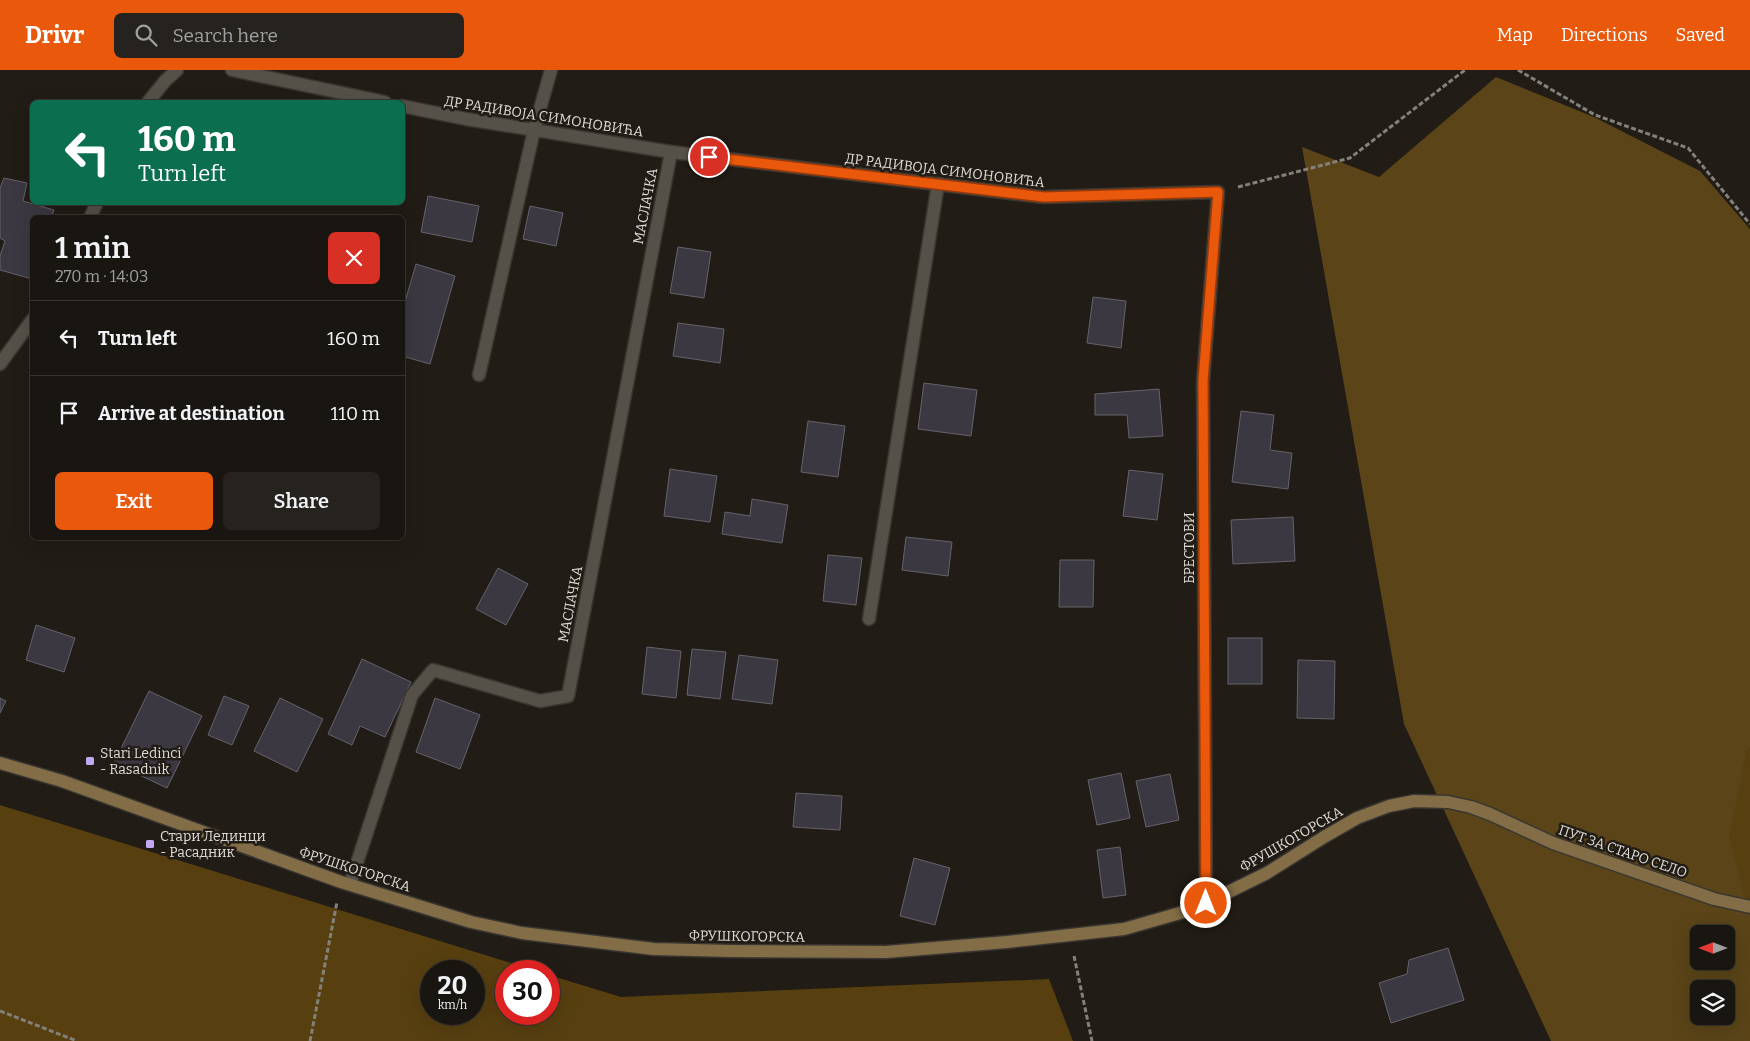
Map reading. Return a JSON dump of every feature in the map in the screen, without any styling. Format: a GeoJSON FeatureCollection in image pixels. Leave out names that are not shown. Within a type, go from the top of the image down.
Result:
{"type":"FeatureCollection","features":[{"type":"Feature","properties":{"kind":"street"},"geometry":{"type":"LineString","coordinates":[[150,100],[177,70]]}},
{"type":"Feature","properties":{"kind":"street"},"geometry":{"type":"LineString","coordinates":[[232,70],[375,100]]}},
{"type":"Feature","properties":{"kind":"street"},"geometry":{"type":"LineString","coordinates":[[479,375],[534,130],[551,70]]}},
{"type":"Feature","properties":{"kind":"street","name":"ДР РАДИВОЈА СИМОНОВИЋА"},"geometry":{"type":"LineString","coordinates":[[405,107],[466,120],[671,152],[1044,197],[1218,192]]}},
{"type":"Feature","properties":{"kind":"street","name":"МАСЛАЧКА"},"geometry":{"type":"LineString","coordinates":[[345,883],[412,695],[433,670],[540,701],[568,696],[671,152]]}},
{"type":"Feature","properties":{"kind":"street"},"geometry":{"type":"LineString","coordinates":[[869,619],[938,184]]}},
{"type":"Feature","properties":{"kind":"street","name":"БРЕСТОВИ"},"geometry":{"type":"LineString","coordinates":[[1206,903],[1203,381],[1218,192]]}},
{"type":"Feature","properties":{"kind":"street"},"geometry":{"type":"LineString","coordinates":[[0,364],[30,323]]}},
{"type":"Feature","properties":{"kind":"street","name":"ФРУШКОГОРСКА"},"geometry":{"type":"LineString","coordinates":[[0,763],[62,781],[345,883],[471,922],[514,931],[581,941],[654,949],[886,952],[1007,942],[1124,929],[1194,909],[1267,873],[1357,818],[1390,806],[1414,801],[1448,802],[1471,806],[1490,814]]}},
{"type":"Feature","properties":{"kind":"street","name":"ПУТ ЗА СТАРО СЕЛО"},"geometry":{"type":"LineString","coordinates":[[1490,814],[1553,843],[1714,899],[1750,908]]}},
{"type":"Feature","properties":{"kind":"path"},"geometry":{"type":"LineString","coordinates":[[1218,192],[1350,158],[1465,70]]}},
{"type":"Feature","properties":{"kind":"path"},"geometry":{"type":"LineString","coordinates":[[1518,70],[1596,115],[1688,148],[1750,224]]}},
{"type":"Feature","properties":{"kind":"path"},"geometry":{"type":"LineString","coordinates":[[310,1041],[345,883]]}},
{"type":"Feature","properties":{"kind":"path"},"geometry":{"type":"LineString","coordinates":[[1069,935],[1092,1041]]}},
{"type":"Feature","properties":{"kind":"path"},"geometry":{"type":"LineString","coordinates":[[0,1011],[77,1041]]}},
{"type":"Feature","properties":{"kind":"shaded area"},"geometry":{"type":"Polygon","coordinates":[[[1496,77],[1594,117],[1700,171],[1750,229],[1750,748],[1747,750],[1729,837],[1750,913],[1750,1041],[1551,1041],[1404,724],[1302,147],[1379,177],[1496,77]]]}},
{"type":"Feature","properties":{"kind":"shaded area"},"geometry":{"type":"Polygon","coordinates":[[[1750,748],[1750,913],[1728,837],[1747,749],[1750,748]]]}},
{"type":"Feature","properties":{"kind":"shaded area"},"geometry":{"type":"Polygon","coordinates":[[[0,805],[501,960],[495,960],[495,1025],[560,1025],[560,978],[621,997],[1049,979],[1073,1041],[0,1041],[0,805]]]}},
{"type":"Feature","properties":{"kind":"building"},"geometry":{"type":"Polygon","coordinates":[[[4,178],[27,183],[23,201],[30,203],[30,205],[54,210],[52,215],[30,215],[30,278],[0,270],[0,256],[5,241],[0,238],[0,188],[4,178]]]}},
{"type":"Feature","properties":{"kind":"building"},"geometry":{"type":"Polygon","coordinates":[[[428,196],[479,206],[472,242],[421,232],[428,196]]]}},
{"type":"Feature","properties":{"kind":"building"},"geometry":{"type":"Polygon","coordinates":[[[530,206],[563,213],[556,246],[523,239],[530,206]]]}},
{"type":"Feature","properties":{"kind":"building"},"geometry":{"type":"Polygon","coordinates":[[[678,247],[711,252],[704,298],[670,293],[678,247]]]}},
{"type":"Feature","properties":{"kind":"building"},"geometry":{"type":"Polygon","coordinates":[[[416,264],[455,276],[430,364],[405,357],[405,302],[416,264]]]}},
{"type":"Feature","properties":{"kind":"building"},"geometry":{"type":"Polygon","coordinates":[[[1093,297],[1126,301],[1121,348],[1087,343],[1093,297]]]}},
{"type":"Feature","properties":{"kind":"building"},"geometry":{"type":"Polygon","coordinates":[[[678,323],[724,329],[720,363],[673,356],[678,323]]]}},
{"type":"Feature","properties":{"kind":"building"},"geometry":{"type":"Polygon","coordinates":[[[924,383],[977,390],[971,436],[918,429],[924,383]]]}},
{"type":"Feature","properties":{"kind":"building"},"geometry":{"type":"Polygon","coordinates":[[[1159,389],[1163,436],[1129,438],[1127,415],[1095,415],[1095,394],[1159,389]]]}},
{"type":"Feature","properties":{"kind":"building"},"geometry":{"type":"Polygon","coordinates":[[[1241,411],[1274,415],[1270,450],[1292,453],[1288,489],[1232,482],[1241,411]]]}},
{"type":"Feature","properties":{"kind":"building"},"geometry":{"type":"Polygon","coordinates":[[[808,421],[845,426],[838,477],[801,472],[808,421]]]}},
{"type":"Feature","properties":{"kind":"building"},"geometry":{"type":"Polygon","coordinates":[[[670,469],[717,476],[710,522],[664,516],[670,469]]]}},
{"type":"Feature","properties":{"kind":"building"},"geometry":{"type":"Polygon","coordinates":[[[1129,470],[1163,474],[1157,520],[1123,516],[1129,470]]]}},
{"type":"Feature","properties":{"kind":"building"},"geometry":{"type":"Polygon","coordinates":[[[752,499],[788,505],[782,543],[722,534],[725,512],[750,516],[752,499]]]}},
{"type":"Feature","properties":{"kind":"building"},"geometry":{"type":"Polygon","coordinates":[[[1293,517],[1295,561],[1233,564],[1231,520],[1293,517]]]}},
{"type":"Feature","properties":{"kind":"building"},"geometry":{"type":"Polygon","coordinates":[[[906,537],[952,542],[948,576],[902,570],[906,537]]]}},
{"type":"Feature","properties":{"kind":"building"},"geometry":{"type":"Polygon","coordinates":[[[828,555],[862,558],[856,605],[823,601],[828,555]]]}},
{"type":"Feature","properties":{"kind":"building"},"geometry":{"type":"Polygon","coordinates":[[[1060,560],[1094,560],[1093,607],[1059,607],[1060,560]]]}},
{"type":"Feature","properties":{"kind":"building"},"geometry":{"type":"Polygon","coordinates":[[[498,568],[528,584],[506,625],[476,609],[498,568]]]}},
{"type":"Feature","properties":{"kind":"building"},"geometry":{"type":"Polygon","coordinates":[[[36,625],[75,638],[64,672],[26,660],[36,625]]]}},
{"type":"Feature","properties":{"kind":"building"},"geometry":{"type":"Polygon","coordinates":[[[1228,638],[1262,638],[1262,684],[1228,684],[1228,638]]]}},
{"type":"Feature","properties":{"kind":"building"},"geometry":{"type":"Polygon","coordinates":[[[647,647],[681,651],[676,698],[642,694],[647,647]]]}},
{"type":"Feature","properties":{"kind":"building"},"geometry":{"type":"Polygon","coordinates":[[[692,649],[726,652],[720,699],[687,695],[692,649]]]}},
{"type":"Feature","properties":{"kind":"building"},"geometry":{"type":"Polygon","coordinates":[[[739,655],[778,660],[772,704],[732,699],[739,655]]]}},
{"type":"Feature","properties":{"kind":"building"},"geometry":{"type":"Polygon","coordinates":[[[362,659],[411,682],[385,737],[360,726],[352,745],[328,734],[362,659]]]}},
{"type":"Feature","properties":{"kind":"building"},"geometry":{"type":"Polygon","coordinates":[[[1298,660],[1335,661],[1334,719],[1297,718],[1298,660]]]}},
{"type":"Feature","properties":{"kind":"building"},"geometry":{"type":"Polygon","coordinates":[[[149,691],[202,716],[167,788],[114,763],[149,691]]]}},
{"type":"Feature","properties":{"kind":"building"},"geometry":{"type":"Polygon","coordinates":[[[224,696],[249,706],[232,745],[208,735],[224,696]]]}},
{"type":"Feature","properties":{"kind":"building"},"geometry":{"type":"Polygon","coordinates":[[[0,698],[6,701],[0,713],[0,698]]]}},
{"type":"Feature","properties":{"kind":"building"},"geometry":{"type":"Polygon","coordinates":[[[280,698],[323,719],[297,772],[254,751],[280,698]]]}},
{"type":"Feature","properties":{"kind":"building"},"geometry":{"type":"Polygon","coordinates":[[[435,698],[480,715],[460,769],[416,752],[435,698]]]}},
{"type":"Feature","properties":{"kind":"building"},"geometry":{"type":"Polygon","coordinates":[[[1121,773],[1130,818],[1097,825],[1088,780],[1121,773]]]}},
{"type":"Feature","properties":{"kind":"building"},"geometry":{"type":"Polygon","coordinates":[[[1170,774],[1179,820],[1146,827],[1136,781],[1170,774]]]}},
{"type":"Feature","properties":{"kind":"building"},"geometry":{"type":"Polygon","coordinates":[[[796,793],[842,796],[840,830],[793,827],[796,793]]]}},
{"type":"Feature","properties":{"kind":"building"},"geometry":{"type":"Polygon","coordinates":[[[1120,847],[1126,895],[1103,898],[1097,850],[1120,847]]]}},
{"type":"Feature","properties":{"kind":"building"},"geometry":{"type":"Polygon","coordinates":[[[914,858],[950,868],[935,925],[900,916],[914,858]]]}},
{"type":"Feature","properties":{"kind":"building"},"geometry":{"type":"Polygon","coordinates":[[[1448,948],[1464,1000],[1391,1023],[1379,983],[1407,974],[1409,960],[1448,948]]]}},
{"type":"Feature","properties":{"kind":"place","name":"Stari Ledinci - Rasadnik"},"geometry":{"type":"Point","coordinates":[90,761]}},
{"type":"Feature","properties":{"kind":"place","name":"Стари Лединци - Расадник"},"geometry":{"type":"Point","coordinates":[150,844]}},
{"type":"Feature","properties":{"kind":"route"},"geometry":{"type":"LineString","coordinates":[[709,157],[1044,197],[1218,192],[1203,381],[1206,903]]}}]}
